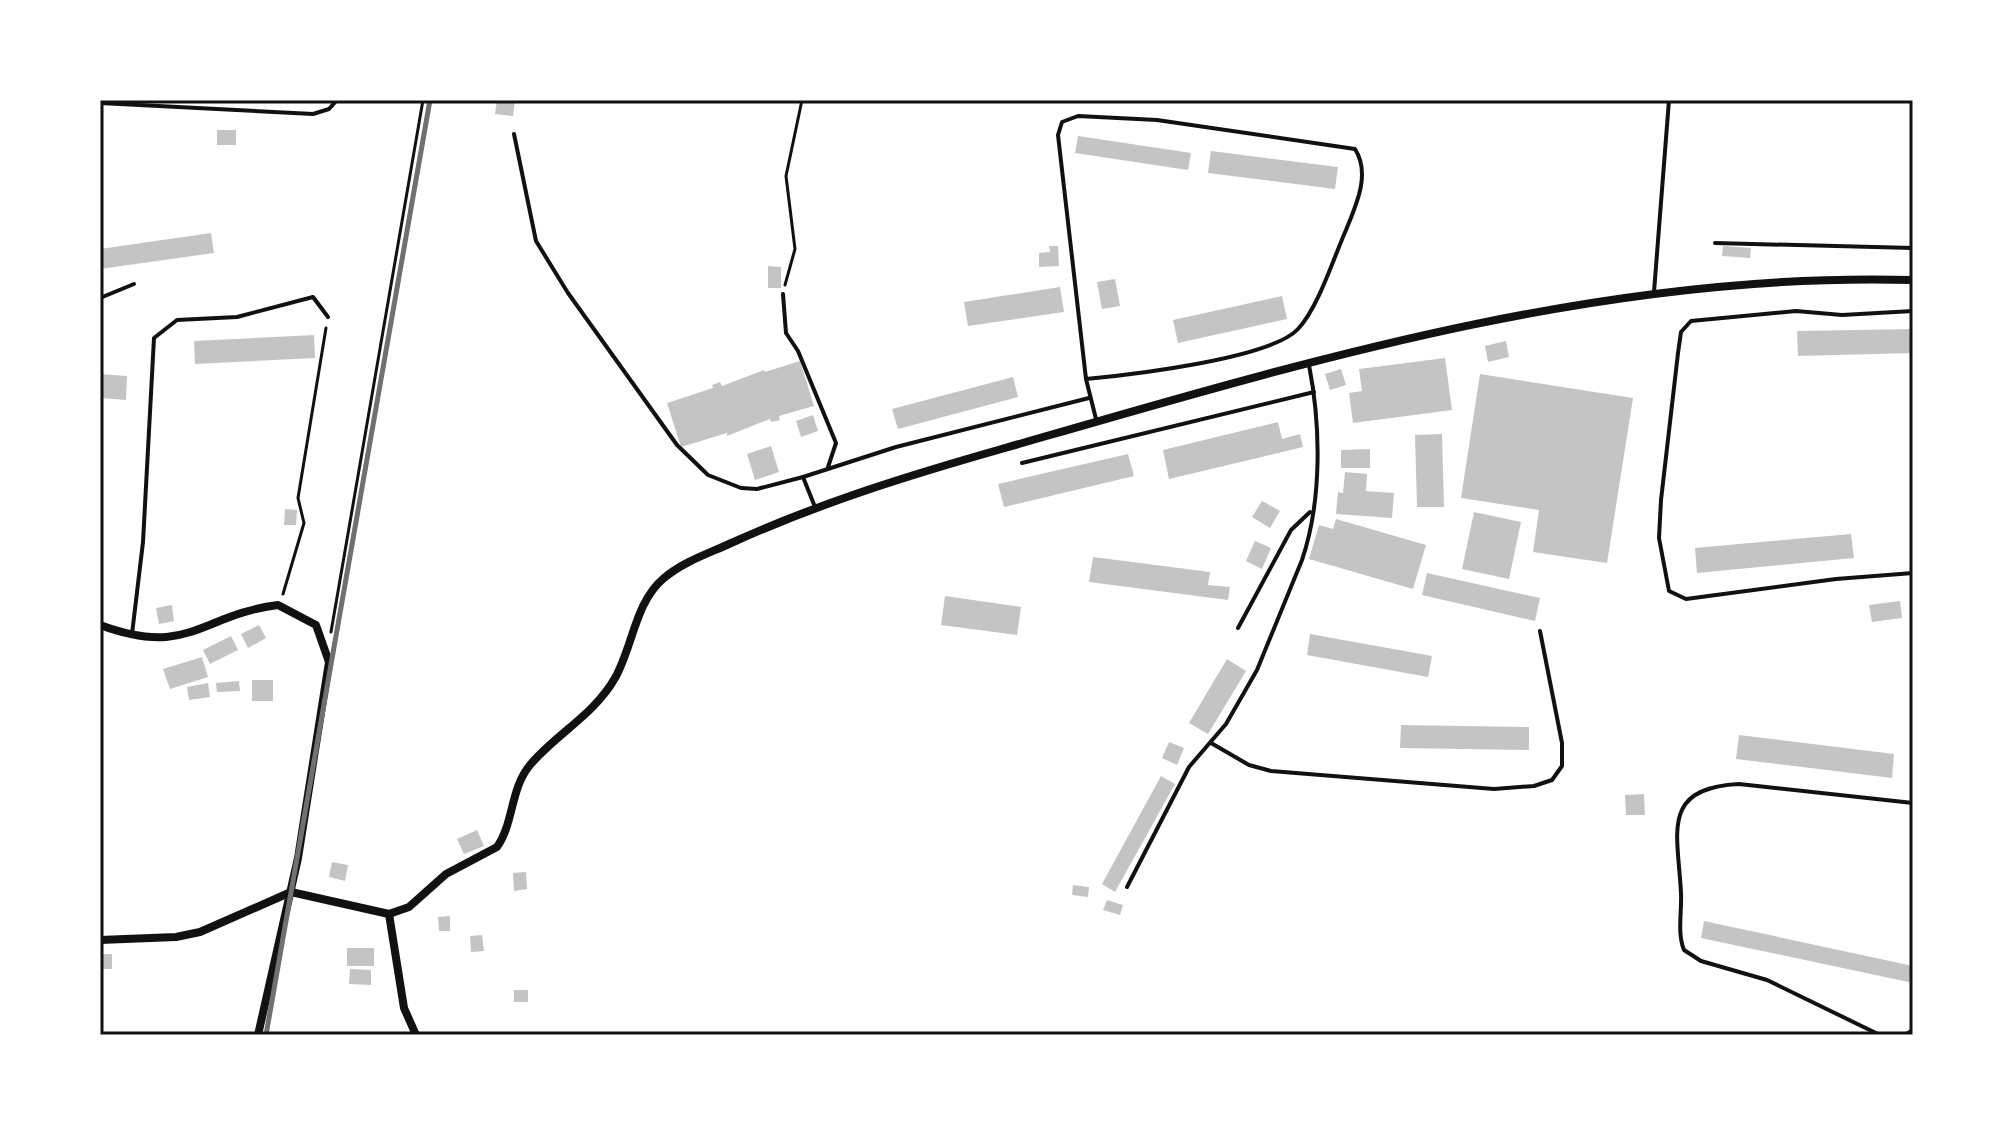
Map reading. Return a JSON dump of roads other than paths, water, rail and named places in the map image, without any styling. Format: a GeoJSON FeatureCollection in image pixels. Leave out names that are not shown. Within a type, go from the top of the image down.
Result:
{"type":"FeatureCollection","features":[{"type":"Feature","properties":{"kind":"street"},"geometry":{"type":"LineString","coordinates":[[100,940],[176,937],[200,932],[291,892],[389,914],[409,907],[446,874],[497,847],[519,781],[537,757],[607,691],[624,661],[649,592],[669,573],[815,507],[881,483],[1096,419],[1394,342],[1654,292],[1913,280]]}},
{"type":"Feature","properties":{"kind":"street"},"geometry":{"type":"LineString","coordinates":[[100,625],[132,637],[166,639],[278,605],[316,625],[327,656],[321,715],[291,892],[258,1035]]}},
{"type":"Feature","properties":{"kind":"street"},"geometry":{"type":"LineString","coordinates":[[389,914],[404,1008],[416,1035]]}},
{"type":"Feature","properties":{"kind":"lane"},"geometry":{"type":"LineString","coordinates":[[100,103],[313,114],[329,109],[337,100]]}},
{"type":"Feature","properties":{"kind":"lane"},"geometry":{"type":"LineString","coordinates":[[1654,292],[1669,100]]}},
{"type":"Feature","properties":{"kind":"lane"},"geometry":{"type":"LineString","coordinates":[[1086,379],[1197,363],[1277,343],[1298,329],[1356,205],[1363,170],[1355,149],[1157,120],[1078,116],[1062,122],[1058,135],[1086,379],[1096,419]]}},
{"type":"Feature","properties":{"kind":"lane"},"geometry":{"type":"LineString","coordinates":[[514,134],[536,241],[568,293],[677,445],[708,475],[741,488],[757,489],[896,447],[1090,398]]}},
{"type":"Feature","properties":{"kind":"lane"},"geometry":{"type":"LineString","coordinates":[[1715,243],[1913,248]]}},
{"type":"Feature","properties":{"kind":"lane"},"geometry":{"type":"LineString","coordinates":[[100,298],[134,284]]}},
{"type":"Feature","properties":{"kind":"lane"},"geometry":{"type":"LineString","coordinates":[[783,294],[786,333],[798,351],[836,443],[827,469]]}},
{"type":"Feature","properties":{"kind":"lane"},"geometry":{"type":"LineString","coordinates":[[132,637],[143,542],[154,338],[177,320],[237,317],[313,297],[328,317]]}},
{"type":"Feature","properties":{"kind":"lane"},"geometry":{"type":"LineString","coordinates":[[1913,311],[1842,315],[1796,311],[1691,321],[1681,332],[1659,538],[1669,591],[1686,599],[1836,579],[1913,573]]}},
{"type":"Feature","properties":{"kind":"lane"},"geometry":{"type":"LineString","coordinates":[[1127,887],[1189,767],[1234,711],[1269,647],[1308,544],[1316,459],[1314,392],[1309,365]]}},
{"type":"Feature","properties":{"kind":"lane"},"geometry":{"type":"LineString","coordinates":[[1022,463],[1314,392]]}},
{"type":"Feature","properties":{"kind":"lane"},"geometry":{"type":"LineString","coordinates":[[803,477],[815,507]]}},
{"type":"Feature","properties":{"kind":"lane"},"geometry":{"type":"LineString","coordinates":[[1238,628],[1291,530],[1312,510]]}},
{"type":"Feature","properties":{"kind":"lane"},"geometry":{"type":"LineString","coordinates":[[1211,743],[1249,765],[1271,771],[1494,789],[1534,786],[1552,780],[1562,766],[1562,743],[1540,631]]}},
{"type":"Feature","properties":{"kind":"lane"},"geometry":{"type":"LineString","coordinates":[[1880,1035],[1767,980],[1701,961],[1684,950],[1678,818],[1689,797],[1718,785],[1739,784],[1913,803]]}},
{"type":"Feature","properties":{"kind":"lane"},"geometry":{"type":"LineString","coordinates":[[1905,1035],[1913,1030]]}},
{"type":"Feature","properties":{"kind":"railway"},"geometry":{"type":"LineString","coordinates":[[266,1035],[430,100]]}}]}
